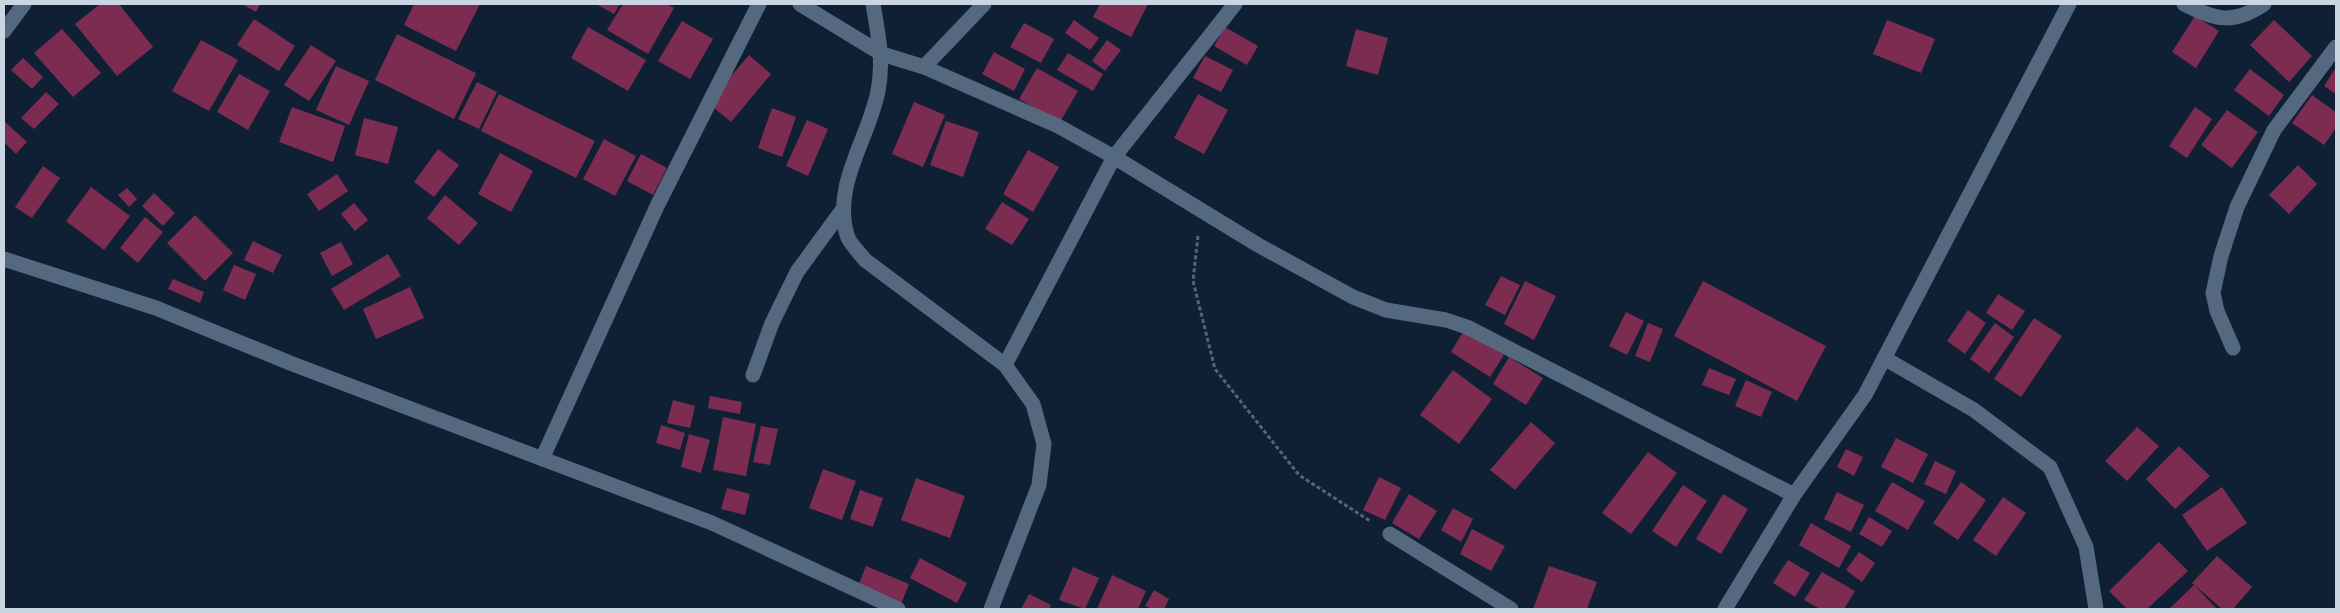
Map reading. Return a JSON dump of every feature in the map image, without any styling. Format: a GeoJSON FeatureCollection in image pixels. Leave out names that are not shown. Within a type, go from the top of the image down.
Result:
{"type":"FeatureCollection","features":[{"type":"Feature","properties":{"kind":"street"},"geometry":{"type":"LineString","coordinates":[[4,31],[24,4]]}},
{"type":"Feature","properties":{"kind":"street"},"geometry":{"type":"LineString","coordinates":[[542,459],[658,204],[759,4]]}},
{"type":"Feature","properties":{"kind":"street"},"geometry":{"type":"LineString","coordinates":[[800,4],[882,54],[924,67],[1058,126],[1114,157],[1258,245],[1353,297],[1386,310],[1446,320],[1467,327],[1794,495]]}},
{"type":"Feature","properties":{"kind":"street"},"geometry":{"type":"LineString","coordinates":[[873,4],[882,54],[878,93],[850,171],[843,210],[847,236],[865,260],[1005,365],[1033,404],[1044,444],[1039,485],[991,609]]}},
{"type":"Feature","properties":{"kind":"street"},"geometry":{"type":"LineString","coordinates":[[924,67],[984,4]]}},
{"type":"Feature","properties":{"kind":"street"},"geometry":{"type":"LineString","coordinates":[[1005,365],[1114,157],[1235,4]]}},
{"type":"Feature","properties":{"kind":"street"},"geometry":{"type":"LineString","coordinates":[[1725,609],[1794,495],[1865,395],[2069,4]]}},
{"type":"Feature","properties":{"kind":"street"},"geometry":{"type":"LineString","coordinates":[[2184,4],[2231,19],[2248,14],[2264,4]]}},
{"type":"Feature","properties":{"kind":"street"},"geometry":{"type":"LineString","coordinates":[[2234,348],[2218,311],[2213,293],[2221,256],[2237,206],[2274,130],[2336,47]]}},
{"type":"Feature","properties":{"kind":"street"},"geometry":{"type":"LineString","coordinates":[[753,375],[772,324],[797,272],[843,210]]}},
{"type":"Feature","properties":{"kind":"street"},"geometry":{"type":"LineString","coordinates":[[4,259],[156,308],[300,367],[712,523],[898,609]]}},
{"type":"Feature","properties":{"kind":"street"},"geometry":{"type":"LineString","coordinates":[[1884,358],[1974,410],[2050,467],[2086,547],[2096,609]]}},
{"type":"Feature","properties":{"kind":"street"},"geometry":{"type":"LineString","coordinates":[[1390,534],[1511,609]]}},
{"type":"Feature","properties":{"kind":"path"},"geometry":{"type":"LineString","coordinates":[[1201,210],[1193,281],[1215,369],[1299,475],[1390,534]]}},
{"type":"Feature","properties":{"kind":"building"},"geometry":{"type":"Polygon","coordinates":[[[100,4],[119,4],[153,47],[117,76],[75,24],[100,4]]]}},
{"type":"Feature","properties":{"kind":"building"},"geometry":{"type":"Polygon","coordinates":[[[242,4],[260,4],[256,12],[242,4]]]}},
{"type":"Feature","properties":{"kind":"building"},"geometry":{"type":"Polygon","coordinates":[[[414,4],[480,4],[456,51],[404,25],[414,4]]]}},
{"type":"Feature","properties":{"kind":"building"},"geometry":{"type":"Polygon","coordinates":[[[596,4],[620,4],[614,14],[596,4]]]}},
{"type":"Feature","properties":{"kind":"building"},"geometry":{"type":"Polygon","coordinates":[[[623,4],[667,4],[674,8],[648,54],[607,30],[623,4]]]}},
{"type":"Feature","properties":{"kind":"building"},"geometry":{"type":"Polygon","coordinates":[[[1100,4],[1148,4],[1131,37],[1093,17],[1100,4]]]}},
{"type":"Feature","properties":{"kind":"building"},"geometry":{"type":"Polygon","coordinates":[[[2195,16],[2219,31],[2196,68],[2172,52],[2195,16]]]}},
{"type":"Feature","properties":{"kind":"building"},"geometry":{"type":"Polygon","coordinates":[[[254,19],[295,46],[279,71],[237,45],[254,19]]]}},
{"type":"Feature","properties":{"kind":"building"},"geometry":{"type":"Polygon","coordinates":[[[1074,20],[1099,38],[1090,50],[1065,33],[1074,20]]]}},
{"type":"Feature","properties":{"kind":"building"},"geometry":{"type":"Polygon","coordinates":[[[1887,20],[1935,39],[1921,73],[1873,54],[1887,20]]]}},
{"type":"Feature","properties":{"kind":"building"},"geometry":{"type":"Polygon","coordinates":[[[2274,20],[2312,56],[2289,82],[2250,45],[2274,20]]]}},
{"type":"Feature","properties":{"kind":"building"},"geometry":{"type":"Polygon","coordinates":[[[682,21],[713,39],[690,79],[658,61],[682,21]]]}},
{"type":"Feature","properties":{"kind":"building"},"geometry":{"type":"Polygon","coordinates":[[[1024,23],[1054,39],[1041,63],[1010,47],[1024,23]]]}},
{"type":"Feature","properties":{"kind":"building"},"geometry":{"type":"Polygon","coordinates":[[[588,27],[646,60],[628,91],[571,58],[588,27]]]}},
{"type":"Feature","properties":{"kind":"building"},"geometry":{"type":"Polygon","coordinates":[[[1225,27],[1258,46],[1247,65],[1214,46],[1225,27]]]}},
{"type":"Feature","properties":{"kind":"building"},"geometry":{"type":"Polygon","coordinates":[[[62,29],[101,73],[73,97],[34,53],[62,29]]]}},
{"type":"Feature","properties":{"kind":"building"},"geometry":{"type":"Polygon","coordinates":[[[1356,29],[1388,38],[1378,75],[1346,66],[1356,29]]]}},
{"type":"Feature","properties":{"kind":"building"},"geometry":{"type":"Polygon","coordinates":[[[397,34],[476,73],[454,119],[375,80],[397,34]]]}},
{"type":"Feature","properties":{"kind":"building"},"geometry":{"type":"Polygon","coordinates":[[[201,40],[238,60],[209,111],[172,91],[201,40]]]}},
{"type":"Feature","properties":{"kind":"building"},"geometry":{"type":"Polygon","coordinates":[[[1107,40],[1121,50],[1105,71],[1092,61],[1107,40]]]}},
{"type":"Feature","properties":{"kind":"building"},"geometry":{"type":"Polygon","coordinates":[[[311,45],[336,61],[309,101],[284,85],[311,45]]]}},
{"type":"Feature","properties":{"kind":"building"},"geometry":{"type":"Polygon","coordinates":[[[994,52],[1025,69],[1014,91],[982,74],[994,52]]]}},
{"type":"Feature","properties":{"kind":"building"},"geometry":{"type":"Polygon","coordinates":[[[1068,53],[1103,74],[1093,91],[1057,70],[1068,53]]]}},
{"type":"Feature","properties":{"kind":"building"},"geometry":{"type":"Polygon","coordinates":[[[749,55],[771,74],[731,122],[708,103],[749,55]]]}},
{"type":"Feature","properties":{"kind":"building"},"geometry":{"type":"Polygon","coordinates":[[[1205,56],[1233,70],[1221,92],[1193,78],[1205,56]]]}},
{"type":"Feature","properties":{"kind":"building"},"geometry":{"type":"Polygon","coordinates":[[[23,58],[43,77],[32,89],[11,70],[23,58]]]}},
{"type":"Feature","properties":{"kind":"building"},"geometry":{"type":"Polygon","coordinates":[[[336,66],[369,81],[349,125],[316,110],[336,66]]]}},
{"type":"Feature","properties":{"kind":"building"},"geometry":{"type":"Polygon","coordinates":[[[2336,67],[2336,94],[2324,86],[2336,67]]]}},
{"type":"Feature","properties":{"kind":"building"},"geometry":{"type":"Polygon","coordinates":[[[1037,68],[1078,91],[1060,122],[1019,99],[1037,68]]]}},
{"type":"Feature","properties":{"kind":"building"},"geometry":{"type":"Polygon","coordinates":[[[2250,69],[2284,95],[2269,116],[2234,90],[2250,69]]]}},
{"type":"Feature","properties":{"kind":"building"},"geometry":{"type":"Polygon","coordinates":[[[239,74],[270,91],[248,130],[217,112],[239,74]]]}},
{"type":"Feature","properties":{"kind":"building"},"geometry":{"type":"Polygon","coordinates":[[[477,82],[497,92],[479,129],[458,119],[477,82]]]}},
{"type":"Feature","properties":{"kind":"building"},"geometry":{"type":"Polygon","coordinates":[[[46,92],[59,104],[34,129],[21,118],[46,92]]]}},
{"type":"Feature","properties":{"kind":"building"},"geometry":{"type":"Polygon","coordinates":[[[499,94],[595,141],[576,178],[481,131],[499,94]]]}},
{"type":"Feature","properties":{"kind":"building"},"geometry":{"type":"Polygon","coordinates":[[[1198,94],[1228,110],[1204,154],[1174,138],[1198,94]]]}},
{"type":"Feature","properties":{"kind":"building"},"geometry":{"type":"Polygon","coordinates":[[[2312,95],[2336,112],[2336,128],[2324,145],[2292,123],[2312,95]]]}},
{"type":"Feature","properties":{"kind":"building"},"geometry":{"type":"Polygon","coordinates":[[[914,102],[945,115],[923,167],[892,154],[914,102]]]}},
{"type":"Feature","properties":{"kind":"building"},"geometry":{"type":"Polygon","coordinates":[[[292,107],[345,126],[333,162],[279,142],[292,107]]]}},
{"type":"Feature","properties":{"kind":"building"},"geometry":{"type":"Polygon","coordinates":[[[2195,107],[2212,119],[2187,158],[2169,146],[2195,107]]]}},
{"type":"Feature","properties":{"kind":"building"},"geometry":{"type":"Polygon","coordinates":[[[772,108],[796,117],[782,157],[758,148],[772,108]]]}},
{"type":"Feature","properties":{"kind":"building"},"geometry":{"type":"Polygon","coordinates":[[[2227,110],[2258,132],[2232,168],[2201,145],[2227,110]]]}},
{"type":"Feature","properties":{"kind":"building"},"geometry":{"type":"Polygon","coordinates":[[[364,118],[398,127],[388,164],[355,155],[364,118]]]}},
{"type":"Feature","properties":{"kind":"building"},"geometry":{"type":"Polygon","coordinates":[[[807,120],[828,129],[808,176],[786,166],[807,120]]]}},
{"type":"Feature","properties":{"kind":"building"},"geometry":{"type":"Polygon","coordinates":[[[4,121],[27,142],[16,154],[4,142],[4,121]]]}},
{"type":"Feature","properties":{"kind":"building"},"geometry":{"type":"Polygon","coordinates":[[[946,121],[979,132],[963,177],[930,165],[946,121]]]}},
{"type":"Feature","properties":{"kind":"building"},"geometry":{"type":"Polygon","coordinates":[[[604,139],[636,156],[615,196],[583,179],[604,139]]]}},
{"type":"Feature","properties":{"kind":"building"},"geometry":{"type":"Polygon","coordinates":[[[438,149],[459,165],[434,197],[414,182],[438,149]]]}},
{"type":"Feature","properties":{"kind":"building"},"geometry":{"type":"Polygon","coordinates":[[[1028,150],[1059,167],[1033,212],[1003,194],[1028,150]]]}},
{"type":"Feature","properties":{"kind":"building"},"geometry":{"type":"Polygon","coordinates":[[[500,153],[533,171],[511,212],[478,194],[500,153]]]}},
{"type":"Feature","properties":{"kind":"building"},"geometry":{"type":"Polygon","coordinates":[[[641,154],[667,168],[653,195],[627,181],[641,154]]]}},
{"type":"Feature","properties":{"kind":"building"},"geometry":{"type":"Polygon","coordinates":[[[2298,165],[2317,184],[2289,214],[2269,195],[2298,165]]]}},
{"type":"Feature","properties":{"kind":"building"},"geometry":{"type":"Polygon","coordinates":[[[43,166],[60,178],[32,218],[15,207],[43,166]]]}},
{"type":"Feature","properties":{"kind":"building"},"geometry":{"type":"Polygon","coordinates":[[[337,174],[348,191],[319,211],[307,194],[337,174]]]}},
{"type":"Feature","properties":{"kind":"building"},"geometry":{"type":"Polygon","coordinates":[[[91,187],[130,216],[104,250],[66,221],[91,187]]]}},
{"type":"Feature","properties":{"kind":"building"},"geometry":{"type":"Polygon","coordinates":[[[127,188],[137,199],[129,207],[118,195],[127,188]]]}},
{"type":"Feature","properties":{"kind":"building"},"geometry":{"type":"Polygon","coordinates":[[[154,193],[175,213],[163,226],[142,206],[154,193]]]}},
{"type":"Feature","properties":{"kind":"building"},"geometry":{"type":"Polygon","coordinates":[[[445,195],[478,223],[459,245],[427,218],[445,195]]]}},
{"type":"Feature","properties":{"kind":"building"},"geometry":{"type":"Polygon","coordinates":[[[1002,202],[1029,219],[1012,245],[985,229],[1002,202]]]}},
{"type":"Feature","properties":{"kind":"building"},"geometry":{"type":"Polygon","coordinates":[[[354,203],[368,220],[355,231],[341,214],[354,203]]]}},
{"type":"Feature","properties":{"kind":"building"},"geometry":{"type":"Polygon","coordinates":[[[195,215],[233,253],[205,281],[167,243],[195,215]]]}},
{"type":"Feature","properties":{"kind":"building"},"geometry":{"type":"Polygon","coordinates":[[[145,217],[163,232],[138,263],[120,248],[145,217]]]}},
{"type":"Feature","properties":{"kind":"building"},"geometry":{"type":"Polygon","coordinates":[[[253,241],[282,255],[273,273],[244,260],[253,241]]]}},
{"type":"Feature","properties":{"kind":"building"},"geometry":{"type":"Polygon","coordinates":[[[341,242],[353,264],[332,276],[320,253],[341,242]]]}},
{"type":"Feature","properties":{"kind":"building"},"geometry":{"type":"Polygon","coordinates":[[[388,254],[401,276],[344,310],[331,289],[388,254]]]}},
{"type":"Feature","properties":{"kind":"building"},"geometry":{"type":"Polygon","coordinates":[[[234,265],[256,274],[245,300],[223,290],[234,265]]]}},
{"type":"Feature","properties":{"kind":"building"},"geometry":{"type":"Polygon","coordinates":[[[1501,276],[1520,285],[1505,315],[1485,305],[1501,276]]]}},
{"type":"Feature","properties":{"kind":"building"},"geometry":{"type":"Polygon","coordinates":[[[173,279],[204,292],[200,303],[168,289],[173,279]]]}},
{"type":"Feature","properties":{"kind":"building"},"geometry":{"type":"Polygon","coordinates":[[[1525,281],[1556,296],[1534,340],[1504,324],[1525,281]]]}},
{"type":"Feature","properties":{"kind":"building"},"geometry":{"type":"Polygon","coordinates":[[[1703,281],[1826,346],[1797,401],[1674,336],[1703,281]]]}},
{"type":"Feature","properties":{"kind":"building"},"geometry":{"type":"Polygon","coordinates":[[[410,287],[424,318],[376,339],[363,309],[410,287]]]}},
{"type":"Feature","properties":{"kind":"building"},"geometry":{"type":"Polygon","coordinates":[[[1998,294],[2025,311],[2012,330],[1986,313],[1998,294]]]}},
{"type":"Feature","properties":{"kind":"building"},"geometry":{"type":"Polygon","coordinates":[[[1968,310],[1986,323],[1965,354],[1947,341],[1968,310]]]}},
{"type":"Feature","properties":{"kind":"building"},"geometry":{"type":"Polygon","coordinates":[[[1626,312],[1644,321],[1627,355],[1609,346],[1626,312]]]}},
{"type":"Feature","properties":{"kind":"building"},"geometry":{"type":"Polygon","coordinates":[[[2034,318],[2062,336],[2021,397],[1994,379],[2034,318]]]}},
{"type":"Feature","properties":{"kind":"building"},"geometry":{"type":"Polygon","coordinates":[[[1648,323],[1663,329],[1650,362],[1635,356],[1648,323]]]}},
{"type":"Feature","properties":{"kind":"building"},"geometry":{"type":"Polygon","coordinates":[[[1995,323],[2014,337],[1989,373],[1970,359],[1995,323]]]}},
{"type":"Feature","properties":{"kind":"building"},"geometry":{"type":"Polygon","coordinates":[[[1464,330],[1504,355],[1490,377],[1451,352],[1464,330]]]}},
{"type":"Feature","properties":{"kind":"building"},"geometry":{"type":"Polygon","coordinates":[[[1509,357],[1543,378],[1526,405],[1493,384],[1509,357]]]}},
{"type":"Feature","properties":{"kind":"building"},"geometry":{"type":"Polygon","coordinates":[[[1709,368],[1736,379],[1729,395],[1702,385],[1709,368]]]}},
{"type":"Feature","properties":{"kind":"building"},"geometry":{"type":"Polygon","coordinates":[[[1453,370],[1492,399],[1459,444],[1420,415],[1453,370]]]}},
{"type":"Feature","properties":{"kind":"building"},"geometry":{"type":"Polygon","coordinates":[[[1746,380],[1772,392],[1761,417],[1735,406],[1746,380]]]}},
{"type":"Feature","properties":{"kind":"building"},"geometry":{"type":"Polygon","coordinates":[[[710,396],[742,402],[740,414],[708,408],[710,396]]]}},
{"type":"Feature","properties":{"kind":"building"},"geometry":{"type":"Polygon","coordinates":[[[673,400],[695,406],[690,428],[667,423],[673,400]]]}},
{"type":"Feature","properties":{"kind":"building"},"geometry":{"type":"Polygon","coordinates":[[[723,417],[756,424],[746,476],[713,470],[723,417]]]}},
{"type":"Feature","properties":{"kind":"building"},"geometry":{"type":"Polygon","coordinates":[[[1531,422],[1555,443],[1515,490],[1490,470],[1531,422]]]}},
{"type":"Feature","properties":{"kind":"building"},"geometry":{"type":"Polygon","coordinates":[[[661,425],[685,433],[680,450],[656,443],[661,425]]]}},
{"type":"Feature","properties":{"kind":"building"},"geometry":{"type":"Polygon","coordinates":[[[761,426],[778,429],[770,465],[753,462],[761,426]]]}},
{"type":"Feature","properties":{"kind":"building"},"geometry":{"type":"Polygon","coordinates":[[[2137,427],[2159,446],[2127,481],[2105,461],[2137,427]]]}},
{"type":"Feature","properties":{"kind":"building"},"geometry":{"type":"Polygon","coordinates":[[[689,434],[710,440],[701,473],[681,467],[689,434]]]}},
{"type":"Feature","properties":{"kind":"building"},"geometry":{"type":"Polygon","coordinates":[[[1896,438],[1928,454],[1913,483],[1881,467],[1896,438]]]}},
{"type":"Feature","properties":{"kind":"building"},"geometry":{"type":"Polygon","coordinates":[[[2179,446],[2210,476],[2175,509],[2146,479],[2179,446]]]}},
{"type":"Feature","properties":{"kind":"building"},"geometry":{"type":"Polygon","coordinates":[[[1846,449],[1863,457],[1854,476],[1837,467],[1846,449]]]}},
{"type":"Feature","properties":{"kind":"building"},"geometry":{"type":"Polygon","coordinates":[[[1648,452],[1677,473],[1631,534],[1602,513],[1648,452]]]}},
{"type":"Feature","properties":{"kind":"building"},"geometry":{"type":"Polygon","coordinates":[[[1935,461],[1956,471],[1946,494],[1924,484],[1935,461]]]}},
{"type":"Feature","properties":{"kind":"building"},"geometry":{"type":"Polygon","coordinates":[[[823,469],[856,481],[842,520],[809,508],[823,469]]]}},
{"type":"Feature","properties":{"kind":"building"},"geometry":{"type":"Polygon","coordinates":[[[1379,477],[1401,488],[1385,520],[1363,510],[1379,477]]]}},
{"type":"Feature","properties":{"kind":"building"},"geometry":{"type":"Polygon","coordinates":[[[916,478],[965,496],[950,538],[901,520],[916,478]]]}},
{"type":"Feature","properties":{"kind":"building"},"geometry":{"type":"Polygon","coordinates":[[[1892,482],[1925,501],[1908,530],[1875,511],[1892,482]]]}},
{"type":"Feature","properties":{"kind":"building"},"geometry":{"type":"Polygon","coordinates":[[[1961,482],[1986,500],[1958,540],[1933,523],[1961,482]]]}},
{"type":"Feature","properties":{"kind":"building"},"geometry":{"type":"Polygon","coordinates":[[[1683,485],[1707,501],[1676,547],[1652,531],[1683,485]]]}},
{"type":"Feature","properties":{"kind":"building"},"geometry":{"type":"Polygon","coordinates":[[[2222,487],[2247,523],[2207,551],[2182,515],[2222,487]]]}},
{"type":"Feature","properties":{"kind":"building"},"geometry":{"type":"Polygon","coordinates":[[[727,488],[750,494],[745,515],[721,509],[727,488]]]}},
{"type":"Feature","properties":{"kind":"building"},"geometry":{"type":"Polygon","coordinates":[[[860,490],[883,498],[873,527],[850,519],[860,490]]]}},
{"type":"Feature","properties":{"kind":"building"},"geometry":{"type":"Polygon","coordinates":[[[1837,492],[1864,505],[1851,532],[1824,519],[1837,492]]]}},
{"type":"Feature","properties":{"kind":"building"},"geometry":{"type":"Polygon","coordinates":[[[1409,494],[1437,511],[1419,539],[1392,523],[1409,494]]]}},
{"type":"Feature","properties":{"kind":"building"},"geometry":{"type":"Polygon","coordinates":[[[1723,494],[1748,509],[1721,554],[1696,539],[1723,494]]]}},
{"type":"Feature","properties":{"kind":"building"},"geometry":{"type":"Polygon","coordinates":[[[2003,497],[2026,513],[1996,556],[1973,540],[2003,497]]]}},
{"type":"Feature","properties":{"kind":"building"},"geometry":{"type":"Polygon","coordinates":[[[1453,508],[1473,519],[1461,542],[1441,530],[1453,508]]]}},
{"type":"Feature","properties":{"kind":"building"},"geometry":{"type":"Polygon","coordinates":[[[1869,517],[1892,531],[1882,547],[1859,534],[1869,517]]]}},
{"type":"Feature","properties":{"kind":"building"},"geometry":{"type":"Polygon","coordinates":[[[1811,523],[1851,546],[1839,568],[1799,545],[1811,523]]]}},
{"type":"Feature","properties":{"kind":"building"},"geometry":{"type":"Polygon","coordinates":[[[1472,529],[1505,546],[1491,571],[1460,554],[1472,529]]]}},
{"type":"Feature","properties":{"kind":"building"},"geometry":{"type":"Polygon","coordinates":[[[2159,542],[2188,571],[2147,609],[2127,609],[2109,591],[2159,542]]]}},
{"type":"Feature","properties":{"kind":"building"},"geometry":{"type":"Polygon","coordinates":[[[1859,552],[1875,563],[1862,582],[1846,570],[1859,552]]]}},
{"type":"Feature","properties":{"kind":"building"},"geometry":{"type":"Polygon","coordinates":[[[2217,556],[2252,587],[2233,609],[2222,609],[2192,583],[2217,556]]]}},
{"type":"Feature","properties":{"kind":"building"},"geometry":{"type":"Polygon","coordinates":[[[920,558],[967,583],[957,603],[910,578],[920,558]]]}},
{"type":"Feature","properties":{"kind":"building"},"geometry":{"type":"Polygon","coordinates":[[[1788,560],[1810,573],[1795,597],[1773,583],[1788,560]]]}},
{"type":"Feature","properties":{"kind":"building"},"geometry":{"type":"Polygon","coordinates":[[[866,566],[909,584],[901,604],[858,586],[866,566]]]}},
{"type":"Feature","properties":{"kind":"building"},"geometry":{"type":"Polygon","coordinates":[[[1549,566],[1597,582],[1587,609],[1533,609],[1549,566]]]}},
{"type":"Feature","properties":{"kind":"building"},"geometry":{"type":"Polygon","coordinates":[[[1073,567],[1099,578],[1085,609],[1059,600],[1073,567]]]}},
{"type":"Feature","properties":{"kind":"building"},"geometry":{"type":"Polygon","coordinates":[[[1822,572],[1855,591],[1844,609],[1820,609],[1804,600],[1822,572]]]}},
{"type":"Feature","properties":{"kind":"building"},"geometry":{"type":"Polygon","coordinates":[[[1112,575],[1146,591],[1138,609],[1097,609],[1112,575]]]}},
{"type":"Feature","properties":{"kind":"building"},"geometry":{"type":"Polygon","coordinates":[[[2194,585],[2217,609],[2169,609],[2194,585]]]}},
{"type":"Feature","properties":{"kind":"building"},"geometry":{"type":"Polygon","coordinates":[[[1154,590],[1169,599],[1164,609],[1153,609],[1145,606],[1154,590]]]}},
{"type":"Feature","properties":{"kind":"building"},"geometry":{"type":"Polygon","coordinates":[[[1029,594],[1051,605],[1049,609],[1021,609],[1029,594]]]}}]}
